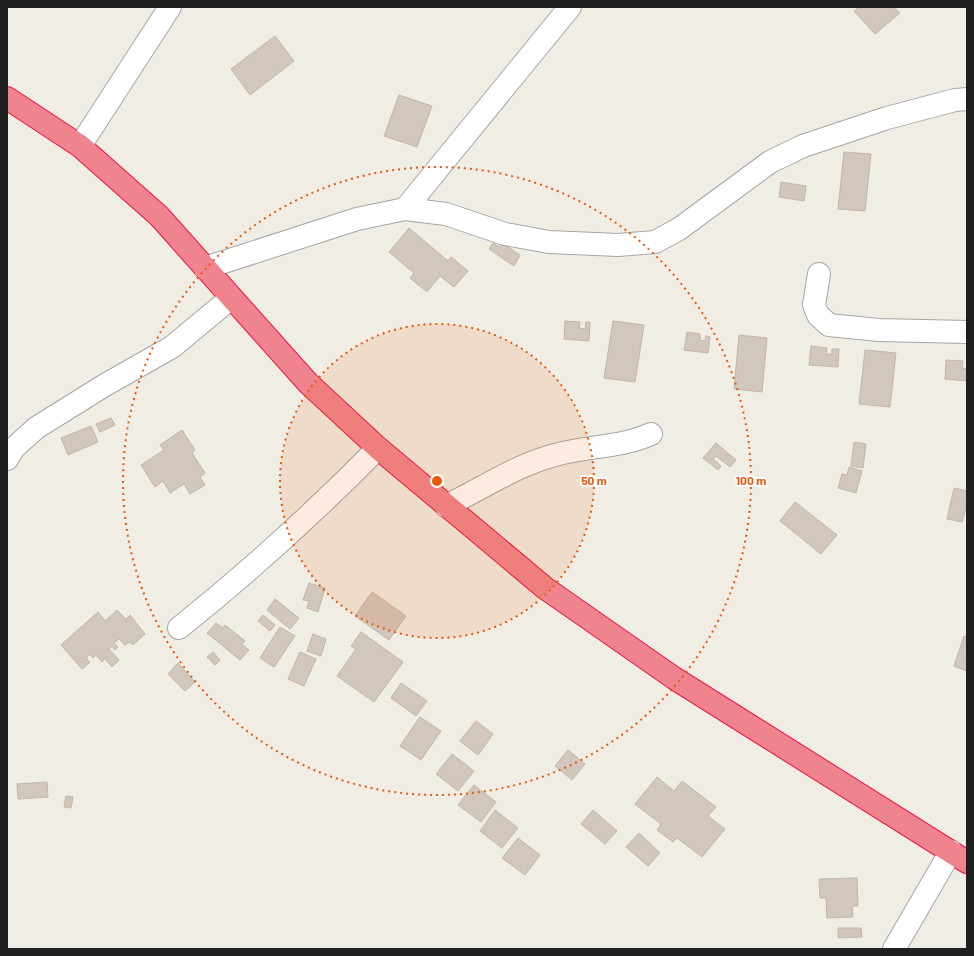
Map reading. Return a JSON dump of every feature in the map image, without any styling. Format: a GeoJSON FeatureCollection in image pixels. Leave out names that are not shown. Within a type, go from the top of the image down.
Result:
{"type":"FeatureCollection","features":[{"type":"Feature","properties":{"kind":"highway"},"geometry":{"type":"LineString","coordinates":[[7,98],[80,146],[159,216],[308,383],[378,448],[545,588],[674,678],[959,857]]}},
{"type":"Feature","properties":{"kind":"street"},"geometry":{"type":"LineString","coordinates":[[80,146],[170,7]]}},
{"type":"Feature","properties":{"kind":"street"},"geometry":{"type":"LineString","coordinates":[[405,209],[570,7]]}},
{"type":"Feature","properties":{"kind":"street"},"geometry":{"type":"LineString","coordinates":[[205,268],[357,219],[405,209],[446,214],[505,234],[549,242],[618,245],[655,242],[679,229],[770,162],[803,146],[887,118],[949,101],[967,99]]}},
{"type":"Feature","properties":{"kind":"street"},"geometry":{"type":"LineString","coordinates":[[819,274],[814,304],[818,315],[829,325],[879,330],[967,332]]}},
{"type":"Feature","properties":{"kind":"street"},"geometry":{"type":"LineString","coordinates":[[7,459],[14,449],[36,428],[105,385],[172,347],[232,298]]}},
{"type":"Feature","properties":{"kind":"street"},"geometry":{"type":"LineString","coordinates":[[446,506],[523,467],[559,454],[635,441],[651,434]]}},
{"type":"Feature","properties":{"kind":"street"},"geometry":{"type":"LineString","coordinates":[[179,628],[220,595],[286,537],[378,448]]}},
{"type":"Feature","properties":{"kind":"street"},"geometry":{"type":"LineString","coordinates":[[894,949],[959,857]]}},
{"type":"Feature","properties":{"kind":"building"},"geometry":{"type":"Polygon","coordinates":[[[859,7],[894,7],[900,13],[875,34],[854,11],[859,7]]]}},
{"type":"Feature","properties":{"kind":"building"},"geometry":{"type":"Polygon","coordinates":[[[275,36],[294,61],[250,95],[231,69],[275,36]]]}},
{"type":"Feature","properties":{"kind":"building"},"geometry":{"type":"Polygon","coordinates":[[[399,95],[432,106],[417,147],[384,136],[399,95]]]}},
{"type":"Feature","properties":{"kind":"building"},"geometry":{"type":"Polygon","coordinates":[[[844,152],[871,154],[865,211],[838,209],[844,152]]]}},
{"type":"Feature","properties":{"kind":"building"},"geometry":{"type":"Polygon","coordinates":[[[781,182],[806,186],[804,201],[779,197],[781,182]]]}},
{"type":"Feature","properties":{"kind":"building"},"geometry":{"type":"Polygon","coordinates":[[[409,228],[448,261],[451,257],[468,271],[454,287],[440,276],[427,292],[410,278],[414,273],[389,252],[409,228]]]}},
{"type":"Feature","properties":{"kind":"building"},"geometry":{"type":"Polygon","coordinates":[[[493,243],[499,247],[502,243],[520,255],[514,266],[489,249],[493,243]]]}},
{"type":"Feature","properties":{"kind":"building"},"geometry":{"type":"Polygon","coordinates":[[[565,321],[580,322],[579,328],[585,329],[586,322],[590,322],[589,341],[564,339],[565,321]]]}},
{"type":"Feature","properties":{"kind":"building"},"geometry":{"type":"Polygon","coordinates":[[[613,321],[644,325],[635,382],[604,378],[613,321]]]}},
{"type":"Feature","properties":{"kind":"building"},"geometry":{"type":"Polygon","coordinates":[[[687,332],[700,334],[700,340],[705,341],[706,336],[710,337],[708,353],[684,350],[687,332]]]}},
{"type":"Feature","properties":{"kind":"building"},"geometry":{"type":"Polygon","coordinates":[[[739,335],[767,338],[762,392],[734,389],[739,335]]]}},
{"type":"Feature","properties":{"kind":"building"},"geometry":{"type":"Polygon","coordinates":[[[811,346],[827,348],[826,354],[832,354],[832,349],[839,349],[838,367],[809,365],[811,346]]]}},
{"type":"Feature","properties":{"kind":"building"},"geometry":{"type":"Polygon","coordinates":[[[865,350],[896,353],[890,407],[859,404],[865,350]]]}},
{"type":"Feature","properties":{"kind":"building"},"geometry":{"type":"Polygon","coordinates":[[[946,360],[963,361],[962,368],[967,369],[967,381],[945,379],[946,360]]]}},
{"type":"Feature","properties":{"kind":"building"},"geometry":{"type":"Polygon","coordinates":[[[111,418],[115,425],[100,432],[96,424],[111,418]]]}},
{"type":"Feature","properties":{"kind":"building"},"geometry":{"type":"Polygon","coordinates":[[[91,426],[98,442],[68,455],[61,438],[91,426]]]}},
{"type":"Feature","properties":{"kind":"building"},"geometry":{"type":"Polygon","coordinates":[[[182,430],[195,450],[192,453],[205,473],[200,477],[205,485],[190,494],[184,484],[170,493],[163,481],[155,487],[141,465],[164,450],[160,445],[182,430]]]}},
{"type":"Feature","properties":{"kind":"building"},"geometry":{"type":"Polygon","coordinates":[[[854,442],[866,444],[863,468],[851,466],[854,442]]]}},
{"type":"Feature","properties":{"kind":"building"},"geometry":{"type":"Polygon","coordinates":[[[716,443],[736,460],[730,467],[716,456],[713,459],[721,466],[718,470],[703,458],[716,443]]]}},
{"type":"Feature","properties":{"kind":"building"},"geometry":{"type":"Polygon","coordinates":[[[849,467],[862,471],[856,493],[838,488],[842,474],[847,475],[849,467]]]}},
{"type":"Feature","properties":{"kind":"building"},"geometry":{"type":"Polygon","coordinates":[[[954,488],[967,491],[967,505],[962,522],[947,519],[954,488]]]}},
{"type":"Feature","properties":{"kind":"building"},"geometry":{"type":"Polygon","coordinates":[[[795,502],[837,535],[821,554],[780,521],[795,502]]]}},
{"type":"Feature","properties":{"kind":"building"},"geometry":{"type":"Polygon","coordinates":[[[309,583],[325,588],[318,612],[307,608],[309,601],[303,600],[309,583]]]}},
{"type":"Feature","properties":{"kind":"building"},"geometry":{"type":"Polygon","coordinates":[[[372,592],[406,616],[389,640],[355,616],[372,592]]]}},
{"type":"Feature","properties":{"kind":"building"},"geometry":{"type":"Polygon","coordinates":[[[275,599],[299,618],[290,629],[267,610],[275,599]]]}},
{"type":"Feature","properties":{"kind":"building"},"geometry":{"type":"Polygon","coordinates":[[[117,610],[126,619],[130,615],[145,634],[133,645],[130,642],[125,645],[119,639],[114,643],[118,647],[115,650],[112,646],[109,649],[119,660],[112,667],[105,659],[102,662],[96,655],[93,658],[90,654],[86,658],[90,662],[82,669],[61,645],[98,612],[105,621],[117,610]]]}},
{"type":"Feature","properties":{"kind":"building"},"geometry":{"type":"Polygon","coordinates":[[[263,615],[275,625],[270,631],[258,621],[263,615]]]}},
{"type":"Feature","properties":{"kind":"building"},"geometry":{"type":"Polygon","coordinates":[[[216,623],[223,628],[225,625],[245,641],[242,644],[249,650],[240,660],[207,633],[216,623]]]}},
{"type":"Feature","properties":{"kind":"building"},"geometry":{"type":"Polygon","coordinates":[[[280,627],[295,636],[274,667],[260,658],[280,627]]]}},
{"type":"Feature","properties":{"kind":"building"},"geometry":{"type":"Polygon","coordinates":[[[361,632],[403,662],[374,702],[337,676],[356,649],[351,646],[361,632]]]}},
{"type":"Feature","properties":{"kind":"building"},"geometry":{"type":"Polygon","coordinates":[[[313,634],[326,639],[321,656],[307,651],[313,634]]]}},
{"type":"Feature","properties":{"kind":"building"},"geometry":{"type":"Polygon","coordinates":[[[964,636],[967,637],[967,671],[954,666],[964,636]]]}},
{"type":"Feature","properties":{"kind":"building"},"geometry":{"type":"Polygon","coordinates":[[[213,652],[220,660],[215,665],[207,657],[213,652]]]}},
{"type":"Feature","properties":{"kind":"building"},"geometry":{"type":"Polygon","coordinates":[[[300,652],[316,659],[304,686],[288,679],[300,652]]]}},
{"type":"Feature","properties":{"kind":"building"},"geometry":{"type":"Polygon","coordinates":[[[178,663],[195,682],[185,691],[168,674],[178,663]]]}},
{"type":"Feature","properties":{"kind":"building"},"geometry":{"type":"Polygon","coordinates":[[[401,683],[427,701],[416,716],[391,698],[401,683]]]}},
{"type":"Feature","properties":{"kind":"building"},"geometry":{"type":"Polygon","coordinates":[[[420,717],[441,731],[421,760],[400,746],[420,717]]]}},
{"type":"Feature","properties":{"kind":"building"},"geometry":{"type":"Polygon","coordinates":[[[476,721],[493,734],[478,755],[460,741],[476,721]]]}},
{"type":"Feature","properties":{"kind":"building"},"geometry":{"type":"Polygon","coordinates":[[[568,750],[585,764],[572,780],[555,766],[568,750]]]}},
{"type":"Feature","properties":{"kind":"building"},"geometry":{"type":"Polygon","coordinates":[[[452,754],[474,771],[458,791],[436,774],[452,754]]]}},
{"type":"Feature","properties":{"kind":"building"},"geometry":{"type":"Polygon","coordinates":[[[657,777],[674,791],[682,781],[716,807],[708,816],[725,829],[702,857],[677,838],[673,842],[657,830],[661,824],[635,804],[657,777]]]}},
{"type":"Feature","properties":{"kind":"building"},"geometry":{"type":"Polygon","coordinates":[[[47,782],[48,797],[18,799],[17,784],[47,782]]]}},
{"type":"Feature","properties":{"kind":"building"},"geometry":{"type":"Polygon","coordinates":[[[474,785],[496,802],[481,822],[458,805],[474,785]]]}},
{"type":"Feature","properties":{"kind":"building"},"geometry":{"type":"Polygon","coordinates":[[[66,796],[73,797],[71,808],[64,807],[66,796]]]}},
{"type":"Feature","properties":{"kind":"building"},"geometry":{"type":"Polygon","coordinates":[[[495,810],[518,828],[502,848],[480,831],[495,810]]]}},
{"type":"Feature","properties":{"kind":"building"},"geometry":{"type":"Polygon","coordinates":[[[593,810],[617,831],[605,844],[581,824],[593,810]]]}},
{"type":"Feature","properties":{"kind":"building"},"geometry":{"type":"Polygon","coordinates":[[[639,833],[660,853],[648,866],[626,847],[639,833]]]}},
{"type":"Feature","properties":{"kind":"building"},"geometry":{"type":"Polygon","coordinates":[[[518,838],[540,855],[525,875],[502,858],[518,838]]]}},
{"type":"Feature","properties":{"kind":"building"},"geometry":{"type":"Polygon","coordinates":[[[857,878],[858,906],[852,906],[853,917],[827,918],[826,898],[820,898],[819,879],[857,878]]]}},
{"type":"Feature","properties":{"kind":"building"},"geometry":{"type":"Polygon","coordinates":[[[838,928],[861,928],[862,937],[838,938],[838,928]]]}}]}
